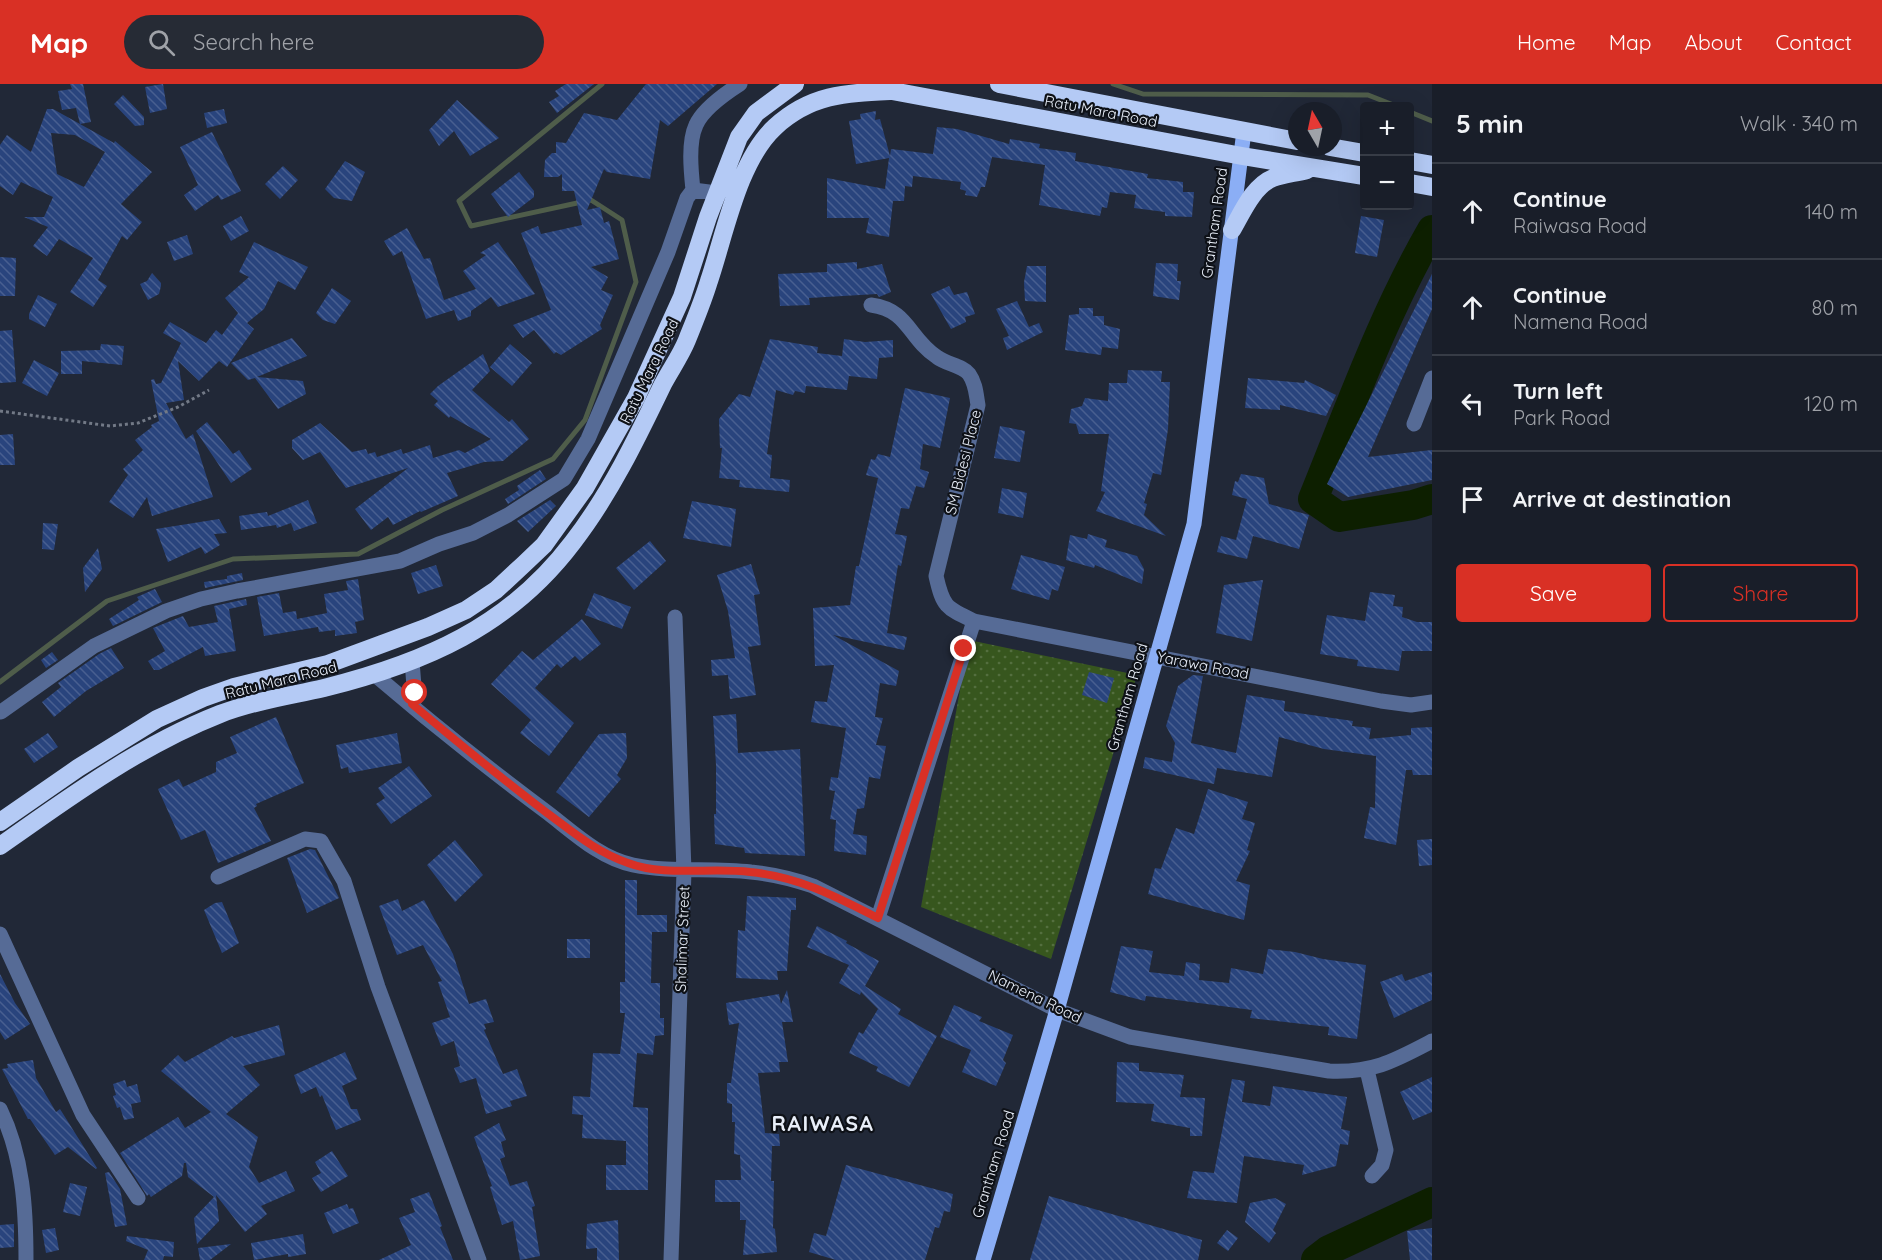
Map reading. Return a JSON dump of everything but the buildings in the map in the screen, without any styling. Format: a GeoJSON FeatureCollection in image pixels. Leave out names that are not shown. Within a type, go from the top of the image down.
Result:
{"type":"FeatureCollection","features":[{"type":"Feature","properties":{"kind":"highway","name":"Ratu Mara Road"},"geometry":{"type":"LineString","coordinates":[[0,822],[133,732],[179,708],[234,687],[328,664],[400,639],[466,610],[496,590],[544,545],[585,488],[636,398],[682,297],[717,193],[739,137],[756,113],[795,84]]}},
{"type":"Feature","properties":{"kind":"highway","name":"Ratu Mara Road"},"geometry":{"type":"LineString","coordinates":[[999,84],[1288,139]]}},
{"type":"Feature","properties":{"kind":"highway","name":"Ratu Mara Road"},"geometry":{"type":"LineString","coordinates":[[0,846],[132,758],[189,727],[255,703],[322,688],[412,661],[472,633],[513,605],[543,577],[573,542],[622,465],[686,343],[710,280],[721,238],[743,177],[758,149],[774,128],[813,101],[839,95],[892,91],[1242,156],[1360,175]]}},
{"type":"Feature","properties":{"kind":"highway"},"geometry":{"type":"LineString","coordinates":[[1342,149],[1360,152]]}},
{"type":"Feature","properties":{"kind":"highway"},"geometry":{"type":"LineString","coordinates":[[1414,163],[1432,165]]}},
{"type":"Feature","properties":{"kind":"highway"},"geometry":{"type":"LineString","coordinates":[[1232,230],[1254,193],[1264,183],[1273,178],[1317,168]]}},
{"type":"Feature","properties":{"kind":"highway"},"geometry":{"type":"LineString","coordinates":[[1414,184],[1432,187]]}},
{"type":"Feature","properties":{"kind":"main road","name":"Grantham Road"},"geometry":{"type":"LineString","coordinates":[[983,1260],[1057,1010],[1194,524],[1244,131]]}},
{"type":"Feature","properties":{"kind":"street"},"geometry":{"type":"LineString","coordinates":[[1,712],[94,646],[166,611],[201,599],[237,591],[400,561],[439,544],[473,533],[508,515],[564,479],[588,439],[659,274],[687,198],[693,190],[690,158],[696,124],[718,98],[740,84]]}},
{"type":"Feature","properties":{"kind":"street"},"geometry":{"type":"LineString","coordinates":[[693,190],[717,193]]}},
{"type":"Feature","properties":{"kind":"street","name":"SM Bidesi Place"},"geometry":{"type":"LineString","coordinates":[[871,305],[885,307],[898,314],[924,347],[939,359],[968,372],[975,384],[978,405],[936,576],[940,594],[950,610],[974,621]]}},
{"type":"Feature","properties":{"kind":"street"},"geometry":{"type":"LineString","coordinates":[[1414,424],[1432,378]]}},
{"type":"Feature","properties":{"kind":"street","name":"Shalimar Street"},"geometry":{"type":"LineString","coordinates":[[671,1260],[684,871],[675,617]]}},
{"type":"Feature","properties":{"kind":"street"},"geometry":{"type":"LineString","coordinates":[[878,918],[974,621]]}},
{"type":"Feature","properties":{"kind":"street","name":"Yarawa Road"},"geometry":{"type":"LineString","coordinates":[[974,621],[1381,701],[1411,705],[1432,702]]}},
{"type":"Feature","properties":{"kind":"street"},"geometry":{"type":"LineString","coordinates":[[412,661],[415,699],[412,704]]}},
{"type":"Feature","properties":{"kind":"street","name":"Namena Road"},"geometry":{"type":"LineString","coordinates":[[374,674],[514,787],[599,851],[630,864],[684,871],[750,872],[795,880],[830,893],[1057,1010],[1130,1037],[1329,1071],[1367,1070],[1401,1058],[1432,1041]]}},
{"type":"Feature","properties":{"kind":"street"},"geometry":{"type":"LineString","coordinates":[[218,877],[305,839],[321,841],[344,880],[378,987],[479,1260]]}},
{"type":"Feature","properties":{"kind":"street"},"geometry":{"type":"LineString","coordinates":[[0,934],[82,1115],[138,1198]]}},
{"type":"Feature","properties":{"kind":"street"},"geometry":{"type":"LineString","coordinates":[[1367,1070],[1386,1150],[1382,1165],[1372,1176]]}},
{"type":"Feature","properties":{"kind":"street"},"geometry":{"type":"LineString","coordinates":[[0,1108],[9,1131],[24,1191],[26,1260]]}},
{"type":"Feature","properties":{"kind":"path"},"geometry":{"type":"LineString","coordinates":[[0,411],[110,426],[138,423],[178,407],[209,390]]}},
{"type":"Feature","properties":{"kind":"green space"},"geometry":{"type":"Polygon","coordinates":[[[969,640],[1137,675],[1051,959],[921,907],[969,640]]]}},
{"type":"Feature","properties":{"kind":"waterway"},"geometry":{"type":"LineString","coordinates":[[0,682],[107,601],[233,559],[358,554],[442,510],[553,459],[585,420],[636,282],[622,220],[591,200],[471,226],[459,201],[602,84]]}},
{"type":"Feature","properties":{"kind":"waterway"},"geometry":{"type":"LineString","coordinates":[[1113,84],[1143,94],[1368,95],[1386,102]]}},
{"type":"Feature","properties":{"kind":"waterway"},"geometry":{"type":"LineString","coordinates":[[1414,114],[1432,121]]}},
{"type":"Feature","properties":{"kind":"waterway"},"geometry":{"type":"LineString","coordinates":[[1432,230],[1383,328],[1313,499],[1339,517],[1413,505],[1432,499]]}},
{"type":"Feature","properties":{"kind":"waterway"},"geometry":{"type":"LineString","coordinates":[[1316,1260],[1329,1250],[1432,1202]]}},
{"type":"Feature","properties":{"kind":"district","name":"RAIWASA"},"geometry":{"type":"Point","coordinates":[823,1123]}},
{"type":"Feature","properties":{"kind":"route"},"geometry":{"type":"LineString","coordinates":[[415,693],[412,704],[514,787],[584,842],[599,851],[630,864],[650,867],[684,871],[750,872],[795,880],[830,893],[878,918],[964,649]]}}]}
